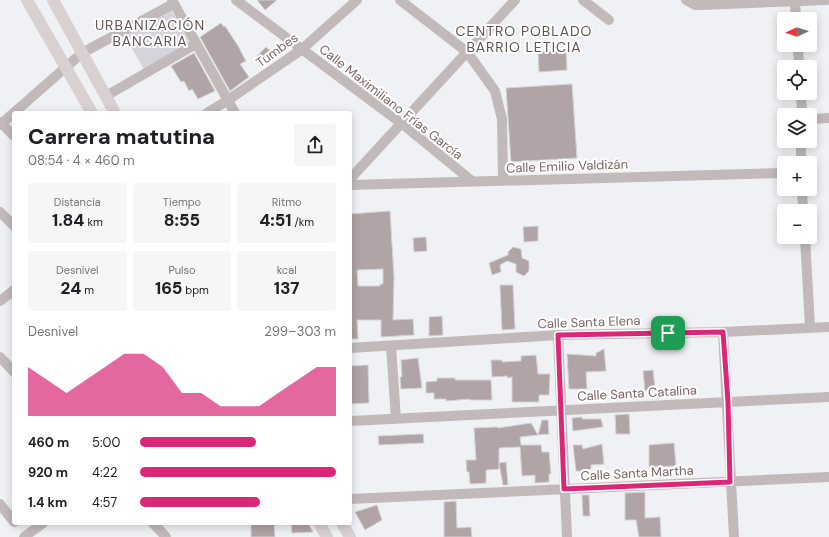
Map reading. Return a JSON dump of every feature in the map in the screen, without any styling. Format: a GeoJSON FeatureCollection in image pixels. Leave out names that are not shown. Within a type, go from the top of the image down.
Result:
{"type":"FeatureCollection","features":[{"type":"Feature","properties":{"kind":"main road"},"geometry":{"type":"LineString","coordinates":[[27,0],[91,111]]}},
{"type":"Feature","properties":{"kind":"main road"},"geometry":{"type":"LineString","coordinates":[[53,0],[114,111]]}},
{"type":"Feature","properties":{"kind":"main road"},"geometry":{"type":"LineString","coordinates":[[320,525],[327,537]]}},
{"type":"Feature","properties":{"kind":"main road"},"geometry":{"type":"LineString","coordinates":[[343,525],[350,537]]}},
{"type":"Feature","properties":{"kind":"street","name":"Calle Maximiliano Frías García"},"geometry":{"type":"LineString","coordinates":[[236,0],[301,50],[401,123],[472,181]]}},
{"type":"Feature","properties":{"kind":"street","name":"Tumbes"},"geometry":{"type":"LineString","coordinates":[[210,111],[301,50],[357,0]]}},
{"type":"Feature","properties":{"kind":"street"},"geometry":{"type":"LineString","coordinates":[[400,0],[467,52],[495,91],[502,119],[503,181]]}},
{"type":"Feature","properties":{"kind":"street"},"geometry":{"type":"LineString","coordinates":[[584,0],[609,20]]}},
{"type":"Feature","properties":{"kind":"street"},"geometry":{"type":"LineString","coordinates":[[686,0],[695,5],[827,0]]}},
{"type":"Feature","properties":{"kind":"street"},"geometry":{"type":"LineString","coordinates":[[794,1],[795,12]]}},
{"type":"Feature","properties":{"kind":"street"},"geometry":{"type":"LineString","coordinates":[[15,111],[66,69],[82,53],[172,2],[234,111]]}},
{"type":"Feature","properties":{"kind":"street"},"geometry":{"type":"LineString","coordinates":[[352,177],[467,52],[510,2]]}},
{"type":"Feature","properties":{"kind":"street"},"geometry":{"type":"LineString","coordinates":[[106,96],[196,44]]}},
{"type":"Feature","properties":{"kind":"street"},"geometry":{"type":"LineString","coordinates":[[12,114],[1,123],[12,134]]}},
{"type":"Feature","properties":{"kind":"street"},"geometry":{"type":"LineString","coordinates":[[817,119],[829,118]]}},
{"type":"Feature","properties":{"kind":"street","name":"Calle Emilio Valdizán"},"geometry":{"type":"LineString","coordinates":[[352,185],[777,173]]}},
{"type":"Feature","properties":{"kind":"street"},"geometry":{"type":"LineString","coordinates":[[0,212],[12,224]]}},
{"type":"Feature","properties":{"kind":"street"},"geometry":{"type":"LineString","coordinates":[[805,244],[810,327]]}},
{"type":"Feature","properties":{"kind":"street"},"geometry":{"type":"LineString","coordinates":[[0,301],[12,292]]}},
{"type":"Feature","properties":{"kind":"street","name":"Calle Santa Elena"},"geometry":{"type":"LineString","coordinates":[[352,348],[558,335],[723,332],[829,327]]}},
{"type":"Feature","properties":{"kind":"street"},"geometry":{"type":"LineString","coordinates":[[723,332],[728,402],[730,482],[734,537]]}},
{"type":"Feature","properties":{"kind":"street"},"geometry":{"type":"LineString","coordinates":[[558,335],[567,537]]}},
{"type":"Feature","properties":{"kind":"street"},"geometry":{"type":"LineString","coordinates":[[391,346],[396,419]]}},
{"type":"Feature","properties":{"kind":"street"},"geometry":{"type":"LineString","coordinates":[[0,357],[12,370]]}},
{"type":"Feature","properties":{"kind":"street","name":"Calle Santa Catalina"},"geometry":{"type":"LineString","coordinates":[[352,421],[829,397]]}},
{"type":"Feature","properties":{"kind":"street","name":"Calle Santa Martha"},"geometry":{"type":"LineString","coordinates":[[352,499],[829,477]]}},
{"type":"Feature","properties":{"kind":"street"},"geometry":{"type":"LineString","coordinates":[[0,504],[12,518]]}},
{"type":"Feature","properties":{"kind":"street"},"geometry":{"type":"LineString","coordinates":[[17,525],[25,537],[40,525]]}},
{"type":"Feature","properties":{"kind":"street"},"geometry":{"type":"LineString","coordinates":[[155,525],[166,537]]}},
{"type":"Feature","properties":{"kind":"shaded area"},"geometry":{"type":"Polygon","coordinates":[[[170,8],[191,45],[145,71],[124,35],[170,8]]]}},
{"type":"Feature","properties":{"kind":"building"},"geometry":{"type":"Polygon","coordinates":[[[257,0],[277,0],[265,10],[257,0]]]}},
{"type":"Feature","properties":{"kind":"building"},"geometry":{"type":"Polygon","coordinates":[[[221,23],[224,27],[225,26],[240,49],[246,61],[240,64],[249,77],[230,91],[200,37],[221,23]]]}},
{"type":"Feature","properties":{"kind":"building"},"geometry":{"type":"Polygon","coordinates":[[[266,47],[272,52],[262,61],[257,56],[266,47]]]}},
{"type":"Feature","properties":{"kind":"building"},"geometry":{"type":"Polygon","coordinates":[[[566,50],[567,70],[539,72],[538,52],[566,50]]]}},
{"type":"Feature","properties":{"kind":"building"},"geometry":{"type":"Polygon","coordinates":[[[194,53],[215,91],[198,99],[192,89],[189,91],[184,81],[181,82],[171,66],[194,53]]]}},
{"type":"Feature","properties":{"kind":"building"},"geometry":{"type":"Polygon","coordinates":[[[572,84],[577,158],[511,162],[506,88],[572,84]]]}},
{"type":"Feature","properties":{"kind":"building"},"geometry":{"type":"Polygon","coordinates":[[[390,211],[394,277],[393,320],[413,319],[414,335],[381,337],[381,320],[357,320],[358,339],[352,339],[352,214],[390,211]],[[383,269],[357,270],[358,286],[380,286],[380,284],[383,284],[383,269]]]}},
{"type":"Feature","properties":{"kind":"building"},"geometry":{"type":"Polygon","coordinates":[[[538,226],[538,241],[524,242],[523,227],[538,226]]]}},
{"type":"Feature","properties":{"kind":"building"},"geometry":{"type":"Polygon","coordinates":[[[426,237],[427,251],[414,252],[413,238],[426,237]]]}},
{"type":"Feature","properties":{"kind":"building"},"geometry":{"type":"Polygon","coordinates":[[[513,247],[521,249],[522,258],[529,261],[529,271],[524,276],[516,272],[516,264],[507,261],[500,265],[501,272],[492,275],[489,263],[508,255],[508,252],[513,247]]]}},
{"type":"Feature","properties":{"kind":"building"},"geometry":{"type":"Polygon","coordinates":[[[500,285],[513,285],[515,329],[502,330],[500,285]]]}},
{"type":"Feature","properties":{"kind":"building"},"geometry":{"type":"Polygon","coordinates":[[[442,316],[443,335],[429,336],[429,317],[442,316]]]}},
{"type":"Feature","properties":{"kind":"building"},"geometry":{"type":"Polygon","coordinates":[[[604,349],[606,371],[586,372],[587,389],[569,389],[567,354],[596,356],[596,353],[604,349]]]}},
{"type":"Feature","properties":{"kind":"building"},"geometry":{"type":"Polygon","coordinates":[[[536,355],[538,374],[550,374],[549,395],[539,395],[539,402],[512,402],[512,377],[492,377],[491,360],[502,360],[502,362],[521,361],[521,356],[536,355]]]}},
{"type":"Feature","properties":{"kind":"building"},"geometry":{"type":"Polygon","coordinates":[[[418,358],[422,388],[401,389],[401,360],[418,358]]]}},
{"type":"Feature","properties":{"kind":"building"},"geometry":{"type":"Polygon","coordinates":[[[368,365],[369,403],[352,404],[352,366],[368,365]]]}},
{"type":"Feature","properties":{"kind":"building"},"geometry":{"type":"Polygon","coordinates":[[[653,370],[655,387],[645,391],[643,371],[653,370]]]}},
{"type":"Feature","properties":{"kind":"building"},"geometry":{"type":"Polygon","coordinates":[[[437,378],[455,378],[455,380],[491,380],[492,400],[470,399],[446,401],[446,399],[434,399],[434,393],[426,393],[426,382],[437,381],[437,378]]]}},
{"type":"Feature","properties":{"kind":"building"},"geometry":{"type":"Polygon","coordinates":[[[629,414],[630,434],[616,434],[615,415],[629,414]]]}},
{"type":"Feature","properties":{"kind":"building"},"geometry":{"type":"Polygon","coordinates":[[[582,417],[582,419],[601,419],[603,427],[573,431],[572,418],[582,417]]]}},
{"type":"Feature","properties":{"kind":"building"},"geometry":{"type":"Polygon","coordinates":[[[542,420],[548,420],[549,434],[538,435],[542,420]]]}},
{"type":"Feature","properties":{"kind":"building"},"geometry":{"type":"Polygon","coordinates":[[[531,423],[538,435],[520,437],[521,445],[541,445],[542,452],[549,452],[551,474],[549,474],[549,482],[535,483],[535,475],[522,476],[520,447],[499,448],[499,469],[486,470],[486,483],[470,484],[466,460],[476,460],[474,428],[498,428],[531,423]]]}},
{"type":"Feature","properties":{"kind":"building"},"geometry":{"type":"Polygon","coordinates":[[[423,434],[424,443],[379,445],[378,436],[423,434]]]}},
{"type":"Feature","properties":{"kind":"building"},"geometry":{"type":"Polygon","coordinates":[[[674,443],[676,466],[649,467],[649,445],[674,443]]]}},
{"type":"Feature","properties":{"kind":"building"},"geometry":{"type":"Polygon","coordinates":[[[602,444],[604,464],[591,465],[591,469],[576,471],[573,445],[582,445],[583,449],[602,444]]]}},
{"type":"Feature","properties":{"kind":"building"},"geometry":{"type":"Polygon","coordinates":[[[506,462],[508,485],[503,485],[499,463],[506,462]]]}},
{"type":"Feature","properties":{"kind":"building"},"geometry":{"type":"Polygon","coordinates":[[[645,492],[645,518],[660,517],[661,537],[639,537],[636,520],[625,520],[625,493],[645,492]]]}},
{"type":"Feature","properties":{"kind":"building"},"geometry":{"type":"Polygon","coordinates":[[[582,495],[589,495],[590,516],[583,516],[582,495]]]}},
{"type":"Feature","properties":{"kind":"building"},"geometry":{"type":"Polygon","coordinates":[[[456,501],[457,528],[471,527],[472,537],[444,537],[444,502],[456,501]]]}},
{"type":"Feature","properties":{"kind":"building"},"geometry":{"type":"Polygon","coordinates":[[[377,505],[382,520],[365,530],[355,512],[377,505]]]}},
{"type":"Feature","properties":{"kind":"building"},"geometry":{"type":"Polygon","coordinates":[[[251,525],[274,525],[275,537],[251,537],[251,525]]]}},
{"type":"Feature","properties":{"kind":"building"},"geometry":{"type":"Polygon","coordinates":[[[291,525],[309,525],[313,532],[292,533],[291,525]]]}},
{"type":"Feature","properties":{"kind":"district","name":"URBANIZACIÓN BANCARIA"},"geometry":{"type":"Point","coordinates":[150,34]}},
{"type":"Feature","properties":{"kind":"district","name":"CENTRO POBLADO BARRIO LETICIA"},"geometry":{"type":"Point","coordinates":[524,40]}},
{"type":"Feature","properties":{"kind":"route"},"geometry":{"type":"LineString","coordinates":[[723,332],[728,402],[730,482],[564,489],[558,335],[668,333],[723,332]]}}]}
